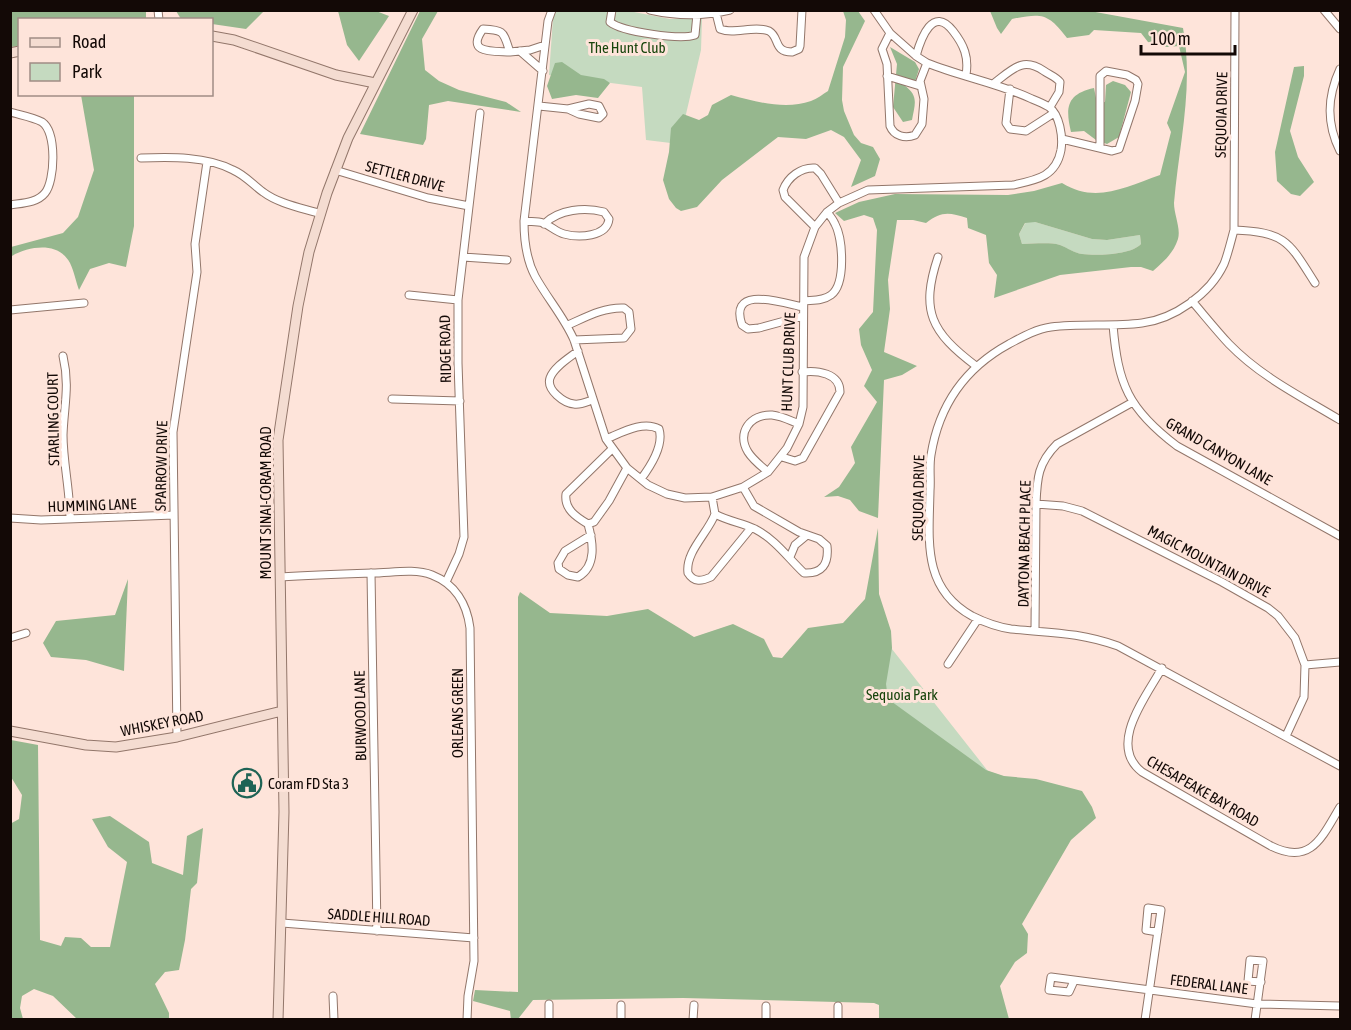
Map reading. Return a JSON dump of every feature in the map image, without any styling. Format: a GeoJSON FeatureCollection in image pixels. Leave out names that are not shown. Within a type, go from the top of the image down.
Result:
{"type":"FeatureCollection","features":[{"type":"Feature","properties":{"kind":"main road","name":"MOUNT SINAI-CORAM ROAD"},"geometry":{"type":"LineString","coordinates":[[278,1020],[284,812],[278,440],[298,306],[309,252],[335,170],[375,83],[413,10]]}},
{"type":"Feature","properties":{"kind":"main road"},"geometry":{"type":"LineString","coordinates":[[213,36],[234,40],[336,75],[375,83]]}},
{"type":"Feature","properties":{"kind":"main road","name":"WHISKEY ROAD"},"geometry":{"type":"LineString","coordinates":[[10,731],[116,747],[177,737],[282,711]]}},
{"type":"Feature","properties":{"kind":"street","name":"HUNT CLUB DRIVE"},"geometry":{"type":"LineString","coordinates":[[548,10],[549,21]]}},
{"type":"Feature","properties":{"kind":"street","name":"HUNT CLUB DRIVE"},"geometry":{"type":"LineString","coordinates":[[552,10],[545,45],[524,221],[524,244],[535,275],[574,340],[606,439],[627,468],[668,494],[685,498],[712,497],[742,487],[768,472],[782,457],[799,424],[803,407],[804,257],[815,226],[827,213],[839,203],[868,190],[1013,185],[1044,177],[1051,171],[1058,159],[1062,139]]}},
{"type":"Feature","properties":{"kind":"street"},"geometry":{"type":"LineString","coordinates":[[612,10],[610,22],[627,30],[683,37],[695,35],[697,14]]}},
{"type":"Feature","properties":{"kind":"street"},"geometry":{"type":"LineString","coordinates":[[650,10],[669,14],[729,11]]}},
{"type":"Feature","properties":{"kind":"street"},"geometry":{"type":"LineString","coordinates":[[716,13],[720,29],[727,31],[765,30],[774,35],[782,50],[792,52],[800,46],[802,10]]}},
{"type":"Feature","properties":{"kind":"street"},"geometry":{"type":"LineString","coordinates":[[874,10],[890,33],[927,63],[1010,89],[1052,110],[1062,139],[1112,150],[1120,146],[1138,88],[1136,80],[1132,77],[1106,71],[1100,76],[1100,147]]}},
{"type":"Feature","properties":{"kind":"street","name":"SEQUOIA DRIVE"},"geometry":{"type":"LineString","coordinates":[[1235,10],[1234,230],[1224,263],[1217,277],[1192,301],[1160,319],[1143,323],[1048,327],[1014,341],[975,366],[944,409],[936,430],[931,456],[929,534],[932,559],[942,590],[952,601],[978,619],[1001,627],[1035,629],[1096,638],[1118,646],[1341,766]]}},
{"type":"Feature","properties":{"kind":"street"},"geometry":{"type":"LineString","coordinates":[[1324,10],[1341,29]]}},
{"type":"Feature","properties":{"kind":"street"},"geometry":{"type":"LineString","coordinates":[[916,56],[925,32],[934,24],[943,21],[959,38],[968,57],[966,75]]}},
{"type":"Feature","properties":{"kind":"street"},"geometry":{"type":"LineString","coordinates":[[510,52],[502,32],[483,29],[480,32],[477,44],[484,51],[510,52],[545,45]]}},
{"type":"Feature","properties":{"kind":"street"},"geometry":{"type":"LineString","coordinates":[[890,33],[882,49],[886,60],[890,126],[894,133],[901,136],[915,135],[922,124],[924,99],[920,86],[927,63]]}},
{"type":"Feature","properties":{"kind":"street"},"geometry":{"type":"LineString","coordinates":[[520,51],[543,71]]}},
{"type":"Feature","properties":{"kind":"street"},"geometry":{"type":"LineString","coordinates":[[993,84],[1024,64],[1037,65],[1060,82],[1052,110],[1026,131],[1010,129],[1006,123],[1010,89]]}},
{"type":"Feature","properties":{"kind":"street"},"geometry":{"type":"LineString","coordinates":[[1341,69],[1332,92],[1329,115],[1333,135],[1341,151]]}},
{"type":"Feature","properties":{"kind":"street"},"geometry":{"type":"LineString","coordinates":[[887,76],[920,86]]}},
{"type":"Feature","properties":{"kind":"street"},"geometry":{"type":"LineString","coordinates":[[539,106],[567,109]]}},
{"type":"Feature","properties":{"kind":"street"},"geometry":{"type":"LineString","coordinates":[[10,112],[42,122],[50,133],[53,146],[52,164],[45,193],[36,200],[10,205]]}},
{"type":"Feature","properties":{"kind":"street","name":"RIDGE ROAD"},"geometry":{"type":"LineString","coordinates":[[446,582],[464,537],[458,300],[480,113]]}},
{"type":"Feature","properties":{"kind":"street"},"geometry":{"type":"LineString","coordinates":[[141,158],[174,157],[232,169],[264,193],[321,214]]}},
{"type":"Feature","properties":{"kind":"street","name":"SPARROW DRIVE"},"geometry":{"type":"LineString","coordinates":[[177,737],[173,432],[197,272],[195,244],[207,162]]}},
{"type":"Feature","properties":{"kind":"street"},"geometry":{"type":"LineString","coordinates":[[815,226],[785,197],[783,190],[796,173],[806,168],[815,168],[839,203]]}},
{"type":"Feature","properties":{"kind":"street","name":"SETTLER DRIVE"},"geometry":{"type":"LineString","coordinates":[[335,170],[428,198],[470,206]]}},
{"type":"Feature","properties":{"kind":"street"},"geometry":{"type":"LineString","coordinates":[[524,221],[544,224],[559,232],[574,236],[603,231],[608,226],[609,219],[604,212],[580,210],[564,212],[550,218],[544,224]]}},
{"type":"Feature","properties":{"kind":"street"},"geometry":{"type":"LineString","coordinates":[[803,316],[752,329],[742,325],[740,316],[742,305],[754,298],[803,304],[830,296],[840,279],[841,261],[838,232],[833,219],[827,213]]}},
{"type":"Feature","properties":{"kind":"street"},"geometry":{"type":"LineString","coordinates":[[1234,230],[1260,231],[1272,234],[1284,241],[1294,251],[1315,283]]}},
{"type":"Feature","properties":{"kind":"street"},"geometry":{"type":"LineString","coordinates":[[463,257],[507,260]]}},
{"type":"Feature","properties":{"kind":"street"},"geometry":{"type":"LineString","coordinates":[[938,257],[928,295],[933,323],[947,342],[975,366]]}},
{"type":"Feature","properties":{"kind":"street"},"geometry":{"type":"LineString","coordinates":[[409,296],[458,300]]}},
{"type":"Feature","properties":{"kind":"street"},"geometry":{"type":"LineString","coordinates":[[1192,301],[1229,344],[1255,366],[1283,387],[1341,420]]}},
{"type":"Feature","properties":{"kind":"street"},"geometry":{"type":"LineString","coordinates":[[10,310],[84,303]]}},
{"type":"Feature","properties":{"kind":"street"},"geometry":{"type":"LineString","coordinates":[[567,325],[598,312],[624,308],[629,312],[631,329],[624,338],[574,340]]}},
{"type":"Feature","properties":{"kind":"street","name":"GRAND CANYON LANE"},"geometry":{"type":"LineString","coordinates":[[1113,325],[1116,361],[1133,402],[1141,415],[1154,428],[1177,446],[1341,536]]}},
{"type":"Feature","properties":{"kind":"street"},"geometry":{"type":"LineString","coordinates":[[578,351],[556,370],[550,378],[550,386],[561,399],[571,404],[582,404],[592,399]]}},
{"type":"Feature","properties":{"kind":"street","name":"STARLING COURT"},"geometry":{"type":"LineString","coordinates":[[63,356],[68,375],[63,434],[70,493],[70,518]]}},
{"type":"Feature","properties":{"kind":"street"},"geometry":{"type":"LineString","coordinates":[[782,457],[795,461],[803,458],[840,392],[839,383],[831,376],[813,370],[802,372]]}},
{"type":"Feature","properties":{"kind":"street"},"geometry":{"type":"LineString","coordinates":[[392,399],[460,401]]}},
{"type":"Feature","properties":{"kind":"street","name":"DAYTONA BEACH PLACE"},"geometry":{"type":"LineString","coordinates":[[1035,629],[1036,504],[1038,478],[1047,454],[1057,444],[1133,402]]}},
{"type":"Feature","properties":{"kind":"street"},"geometry":{"type":"LineString","coordinates":[[768,472],[746,448],[743,436],[745,427],[757,418],[772,415],[799,424]]}},
{"type":"Feature","properties":{"kind":"street"},"geometry":{"type":"LineString","coordinates":[[606,439],[642,426],[659,429],[661,435],[659,444],[641,479]]}},
{"type":"Feature","properties":{"kind":"street"},"geometry":{"type":"LineString","coordinates":[[591,535],[565,551],[558,563],[559,569],[568,575],[581,576],[590,561],[593,544],[591,535],[588,524],[570,512],[566,494],[612,449]]}},
{"type":"Feature","properties":{"kind":"street"},"geometry":{"type":"LineString","coordinates":[[588,524],[594,522],[627,468]]}},
{"type":"Feature","properties":{"kind":"street"},"geometry":{"type":"LineString","coordinates":[[715,514],[751,528],[780,547],[804,573],[817,573],[823,568],[828,559],[827,546],[819,539],[807,536],[754,506],[742,487]]}},
{"type":"Feature","properties":{"kind":"street"},"geometry":{"type":"LineString","coordinates":[[712,497],[715,514],[688,562],[688,573],[696,580],[702,581],[711,577],[751,528]]}},
{"type":"Feature","properties":{"kind":"street","name":"MAGIC MOUNTAIN DRIVE"},"geometry":{"type":"LineString","coordinates":[[1036,504],[1063,506],[1082,511],[1268,608],[1287,626],[1295,638],[1305,665],[1304,697],[1286,736]]}},
{"type":"Feature","properties":{"kind":"street","name":"HUMMING LANE"},"geometry":{"type":"LineString","coordinates":[[10,518],[41,520],[174,515]]}},
{"type":"Feature","properties":{"kind":"street"},"geometry":{"type":"LineString","coordinates":[[790,557],[795,545],[807,536]]}},
{"type":"Feature","properties":{"kind":"street","name":"ORLEANS GREEN"},"geometry":{"type":"LineString","coordinates":[[280,578],[327,574],[420,572],[431,574],[446,582],[464,601],[470,628],[474,938],[474,961],[468,996],[467,1020]]}},
{"type":"Feature","properties":{"kind":"street","name":"BURWOOD LANE"},"geometry":{"type":"LineString","coordinates":[[371,573],[377,931]]}},
{"type":"Feature","properties":{"kind":"street"},"geometry":{"type":"LineString","coordinates":[[948,664],[978,619]]}},
{"type":"Feature","properties":{"kind":"street"},"geometry":{"type":"LineString","coordinates":[[10,638],[26,633]]}},
{"type":"Feature","properties":{"kind":"street"},"geometry":{"type":"LineString","coordinates":[[1305,665],[1341,662]]}},
{"type":"Feature","properties":{"kind":"street","name":"CHESAPEAKE BAY ROAD"},"geometry":{"type":"LineString","coordinates":[[1162,668],[1131,725],[1127,739],[1126,747],[1131,760],[1142,772],[1271,846],[1289,853],[1304,851],[1319,842],[1341,807]]}},
{"type":"Feature","properties":{"kind":"street","name":"SADDLE HILL ROAD"},"geometry":{"type":"LineString","coordinates":[[282,923],[474,938]]}},
{"type":"Feature","properties":{"kind":"street"},"geometry":{"type":"LineString","coordinates":[[1145,1020],[1158,932]]}},
{"type":"Feature","properties":{"kind":"street","name":"FEDERAL LANE"},"geometry":{"type":"LineString","coordinates":[[1074,981],[1257,1004],[1341,1006]]}},
{"type":"Feature","properties":{"kind":"street"},"geometry":{"type":"LineString","coordinates":[[1255,1020],[1261,981]]}},
{"type":"Feature","properties":{"kind":"street"},"geometry":{"type":"LineString","coordinates":[[333,996],[334,1020]]}},
{"type":"Feature","properties":{"kind":"street"},"geometry":{"type":"LineString","coordinates":[[549,1004],[549,1020]]}},
{"type":"Feature","properties":{"kind":"street"},"geometry":{"type":"LineString","coordinates":[[621,1005],[621,1020]]}},
{"type":"Feature","properties":{"kind":"street"},"geometry":{"type":"LineString","coordinates":[[693,1005],[693,1020]]}},
{"type":"Feature","properties":{"kind":"street"},"geometry":{"type":"LineString","coordinates":[[766,1006],[766,1020]]}},
{"type":"Feature","properties":{"kind":"street"},"geometry":{"type":"LineString","coordinates":[[838,1006],[838,1020]]}},
{"type":"Feature","properties":{"kind":"green space"},"geometry":{"type":"Polygon","coordinates":[[[10,11],[146,11],[146,18],[18,18],[18,46],[11,47],[10,11]]]}},
{"type":"Feature","properties":{"kind":"green space"},"geometry":{"type":"Polygon","coordinates":[[[176,11],[264,11],[246,29],[213,24],[213,18],[180,18],[176,11]]]}},
{"type":"Feature","properties":{"kind":"green space"},"geometry":{"type":"Polygon","coordinates":[[[338,11],[376,11],[389,16],[359,61],[347,45],[338,11]]]}},
{"type":"Feature","properties":{"kind":"green space"},"geometry":{"type":"Polygon","coordinates":[[[420,11],[438,11],[422,39],[425,70],[439,81],[459,90],[506,102],[521,112],[448,101],[429,105],[426,139],[423,145],[360,134],[420,11]]]}},
{"type":"Feature","properties":{"kind":"green space","name":"The Hunt Club"},"geometry":{"type":"Polygon","coordinates":[[[556,11],[629,11],[670,19],[702,18],[701,50],[679,144],[646,140],[642,87],[549,75],[553,18],[556,11]]]}},
{"type":"Feature","properties":{"kind":"green space"},"geometry":{"type":"Polygon","coordinates":[[[843,11],[858,11],[865,21],[843,67],[842,100],[854,135],[861,143],[873,147],[880,159],[875,176],[851,187],[861,160],[844,137],[831,130],[806,139],[778,137],[722,180],[697,207],[681,211],[676,208],[669,199],[663,180],[671,128],[683,114],[699,120],[708,115],[712,105],[731,95],[781,105],[801,104],[818,98],[828,91],[845,37],[846,20],[843,11]]]}},
{"type":"Feature","properties":{"kind":"green space"},"geometry":{"type":"Polygon","coordinates":[[[990,11],[1090,11],[1183,28],[1187,72],[1174,203],[1179,230],[1178,239],[1171,253],[1153,271],[1131,267],[1060,275],[994,298],[997,275],[989,263],[986,235],[968,228],[967,218],[945,214],[936,216],[926,223],[897,220],[888,280],[890,309],[884,352],[917,366],[902,375],[884,380],[878,518],[859,511],[850,500],[838,496],[824,497],[839,487],[855,463],[851,447],[877,402],[864,386],[872,370],[861,345],[859,329],[873,312],[877,230],[873,218],[864,215],[844,221],[835,213],[859,202],[895,194],[1008,195],[1062,183],[1087,192],[1111,191],[1160,175],[1171,132],[1167,123],[1185,72],[1179,46],[1167,47],[1148,42],[1141,33],[1094,30],[1089,35],[1067,38],[1049,19],[1038,16],[1012,19],[1001,34],[990,11]],[[1035,222],[1025,223],[1019,234],[1022,244],[1056,244],[1076,253],[1088,255],[1122,253],[1141,244],[1140,235],[1107,240],[1092,239],[1035,222]]]}},
{"type":"Feature","properties":{"kind":"green space"},"geometry":{"type":"Polygon","coordinates":[[[890,47],[915,62],[919,69],[915,82],[904,85],[914,96],[912,120],[903,122],[893,107],[897,64],[890,47]]]}},
{"type":"Feature","properties":{"kind":"green space"},"geometry":{"type":"Polygon","coordinates":[[[562,62],[581,75],[604,79],[610,83],[598,98],[576,95],[552,99],[547,86],[555,63],[562,62]]]}},
{"type":"Feature","properties":{"kind":"green space"},"geometry":{"type":"Polygon","coordinates":[[[1304,66],[1304,76],[1290,131],[1298,157],[1314,182],[1300,196],[1291,194],[1277,181],[1275,152],[1294,67],[1304,66]]]}},
{"type":"Feature","properties":{"kind":"green space"},"geometry":{"type":"Polygon","coordinates":[[[1113,81],[1125,85],[1131,92],[1119,137],[1107,144],[1096,140],[1084,131],[1071,132],[1068,115],[1073,98],[1094,88],[1097,103],[1105,102],[1106,85],[1113,81]]]}},
{"type":"Feature","properties":{"kind":"green space"},"geometry":{"type":"Polygon","coordinates":[[[81,96],[134,96],[134,226],[126,267],[109,263],[90,269],[79,290],[70,263],[58,251],[34,248],[10,257],[11,247],[63,233],[78,217],[94,170],[81,96]]]}},
{"type":"Feature","properties":{"kind":"green space"},"geometry":{"type":"Polygon","coordinates":[[[1026,222],[1035,222],[1092,239],[1107,240],[1140,235],[1141,244],[1122,253],[1096,255],[1073,252],[1055,244],[1022,244],[1019,234],[1026,222]]]}},
{"type":"Feature","properties":{"kind":"green space"},"geometry":{"type":"Polygon","coordinates":[[[878,528],[879,594],[891,631],[892,648],[886,684],[888,699],[986,770],[1004,776],[1036,779],[1082,791],[1096,818],[1071,840],[1022,924],[1028,934],[1027,953],[1015,962],[1000,986],[1009,1019],[879,1019],[879,1005],[874,1003],[683,998],[533,1000],[518,1019],[511,1020],[510,1011],[473,1001],[475,990],[518,992],[518,597],[520,592],[550,613],[607,616],[648,609],[694,637],[733,624],[764,639],[773,657],[782,658],[808,628],[843,623],[865,599],[878,528]]]}},
{"type":"Feature","properties":{"kind":"green space"},"geometry":{"type":"Polygon","coordinates":[[[128,579],[124,671],[86,660],[51,657],[43,643],[56,621],[115,615],[128,579]]]}},
{"type":"Feature","properties":{"kind":"green space","name":"Sequoia Park"},"geometry":{"type":"Polygon","coordinates":[[[888,644],[1002,789],[881,704],[888,644]]]}},
{"type":"Feature","properties":{"kind":"green space"},"geometry":{"type":"Polygon","coordinates":[[[11,740],[38,745],[40,940],[61,946],[65,937],[81,938],[91,947],[110,947],[127,862],[108,847],[92,819],[110,816],[149,842],[152,863],[183,875],[187,836],[203,828],[197,883],[191,889],[179,970],[165,972],[155,984],[169,1013],[169,1019],[77,1019],[53,996],[34,989],[22,996],[20,1008],[23,1019],[11,1019],[10,824],[19,819],[22,795],[11,777],[11,740]]]}},
{"type":"Feature","properties":{"kind":"place","name":"Coram FD Sta 3"},"geometry":{"type":"Point","coordinates":[247,783]}}]}
